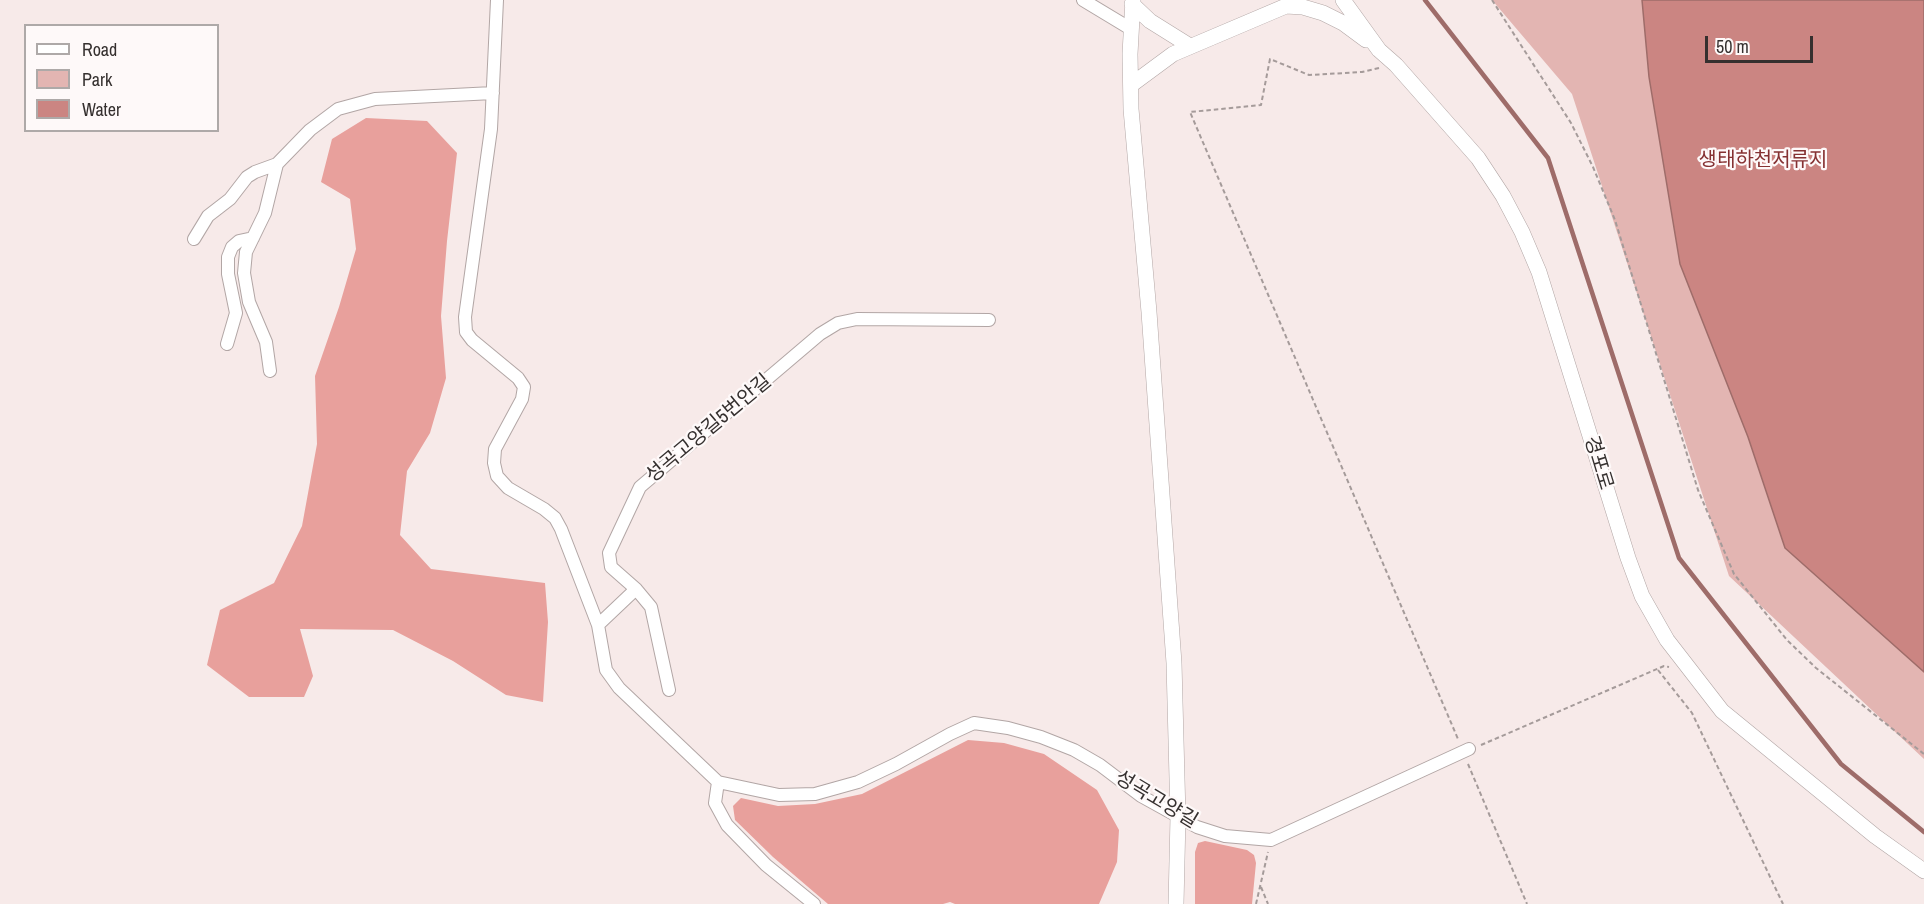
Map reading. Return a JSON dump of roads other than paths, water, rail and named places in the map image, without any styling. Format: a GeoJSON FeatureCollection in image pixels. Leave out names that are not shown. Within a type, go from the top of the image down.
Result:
{"type":"FeatureCollection","features":[{"type":"Feature","properties":{"kind":"street"},"geometry":{"type":"LineString","coordinates":[[497,0],[491,129],[465,317],[466,332],[472,340],[518,378],[524,387],[522,399],[495,448],[494,463],[497,476],[508,488],[555,518],[598,626],[606,670],[619,688],[718,782],[715,803],[727,825],[766,865],[814,904]]}},
{"type":"Feature","properties":{"kind":"street"},"geometry":{"type":"LineString","coordinates":[[1083,0],[1131,29]]}},
{"type":"Feature","properties":{"kind":"street","name":"경포로"},"geometry":{"type":"LineString","coordinates":[[1343,0],[1379,50],[1396,65],[1478,158],[1522,231],[1539,272],[1628,558],[1642,596],[1667,640],[1722,711],[1875,836],[1924,872]]}},
{"type":"Feature","properties":{"kind":"street"},"geometry":{"type":"LineString","coordinates":[[1132,2],[1131,84],[1174,663],[1178,817],[1176,904]]}},
{"type":"Feature","properties":{"kind":"street"},"geometry":{"type":"LineString","coordinates":[[1132,2],[1150,21],[1190,46]]}},
{"type":"Feature","properties":{"kind":"street"},"geometry":{"type":"LineString","coordinates":[[1131,84],[1173,54],[1286,6],[1303,7],[1343,23],[1379,50]]}},
{"type":"Feature","properties":{"kind":"street"},"geometry":{"type":"LineString","coordinates":[[194,239],[208,216],[230,199],[247,177],[277,164],[310,130],[338,109],[375,99],[492,93]]}},
{"type":"Feature","properties":{"kind":"street"},"geometry":{"type":"LineString","coordinates":[[270,371],[266,342],[249,302],[244,273],[246,252],[265,213],[277,164]]}},
{"type":"Feature","properties":{"kind":"street"},"geometry":{"type":"LineString","coordinates":[[226,344],[236,313],[228,274],[228,257],[232,247],[239,241],[253,238]]}},
{"type":"Feature","properties":{"kind":"street","name":"성곡고양길5번안길"},"geometry":{"type":"LineString","coordinates":[[669,690],[651,607],[636,589],[611,567],[609,553],[640,487],[820,334],[838,323],[857,319],[989,320]]}},
{"type":"Feature","properties":{"kind":"street"},"geometry":{"type":"LineString","coordinates":[[598,626],[636,589]]}},
{"type":"Feature","properties":{"kind":"street","name":"성곡고양길"},"geometry":{"type":"LineString","coordinates":[[718,782],[779,795],[815,794],[858,782],[974,723],[1008,728],[1041,737],[1074,750],[1197,827],[1225,836],[1271,840],[1466,751]]}},
{"type":"Feature","properties":{"kind":"water","name":"생태하천저류지"},"geometry":{"type":"Polygon","coordinates":[[[1642,0],[1924,0],[1924,672],[1785,548],[1748,437],[1680,264],[1649,77],[1642,0]]]}},
{"type":"Feature","properties":{"kind":"waterway"},"geometry":{"type":"LineString","coordinates":[[1425,0],[1548,158],[1679,558],[1841,764],[1924,832]]}}]}
